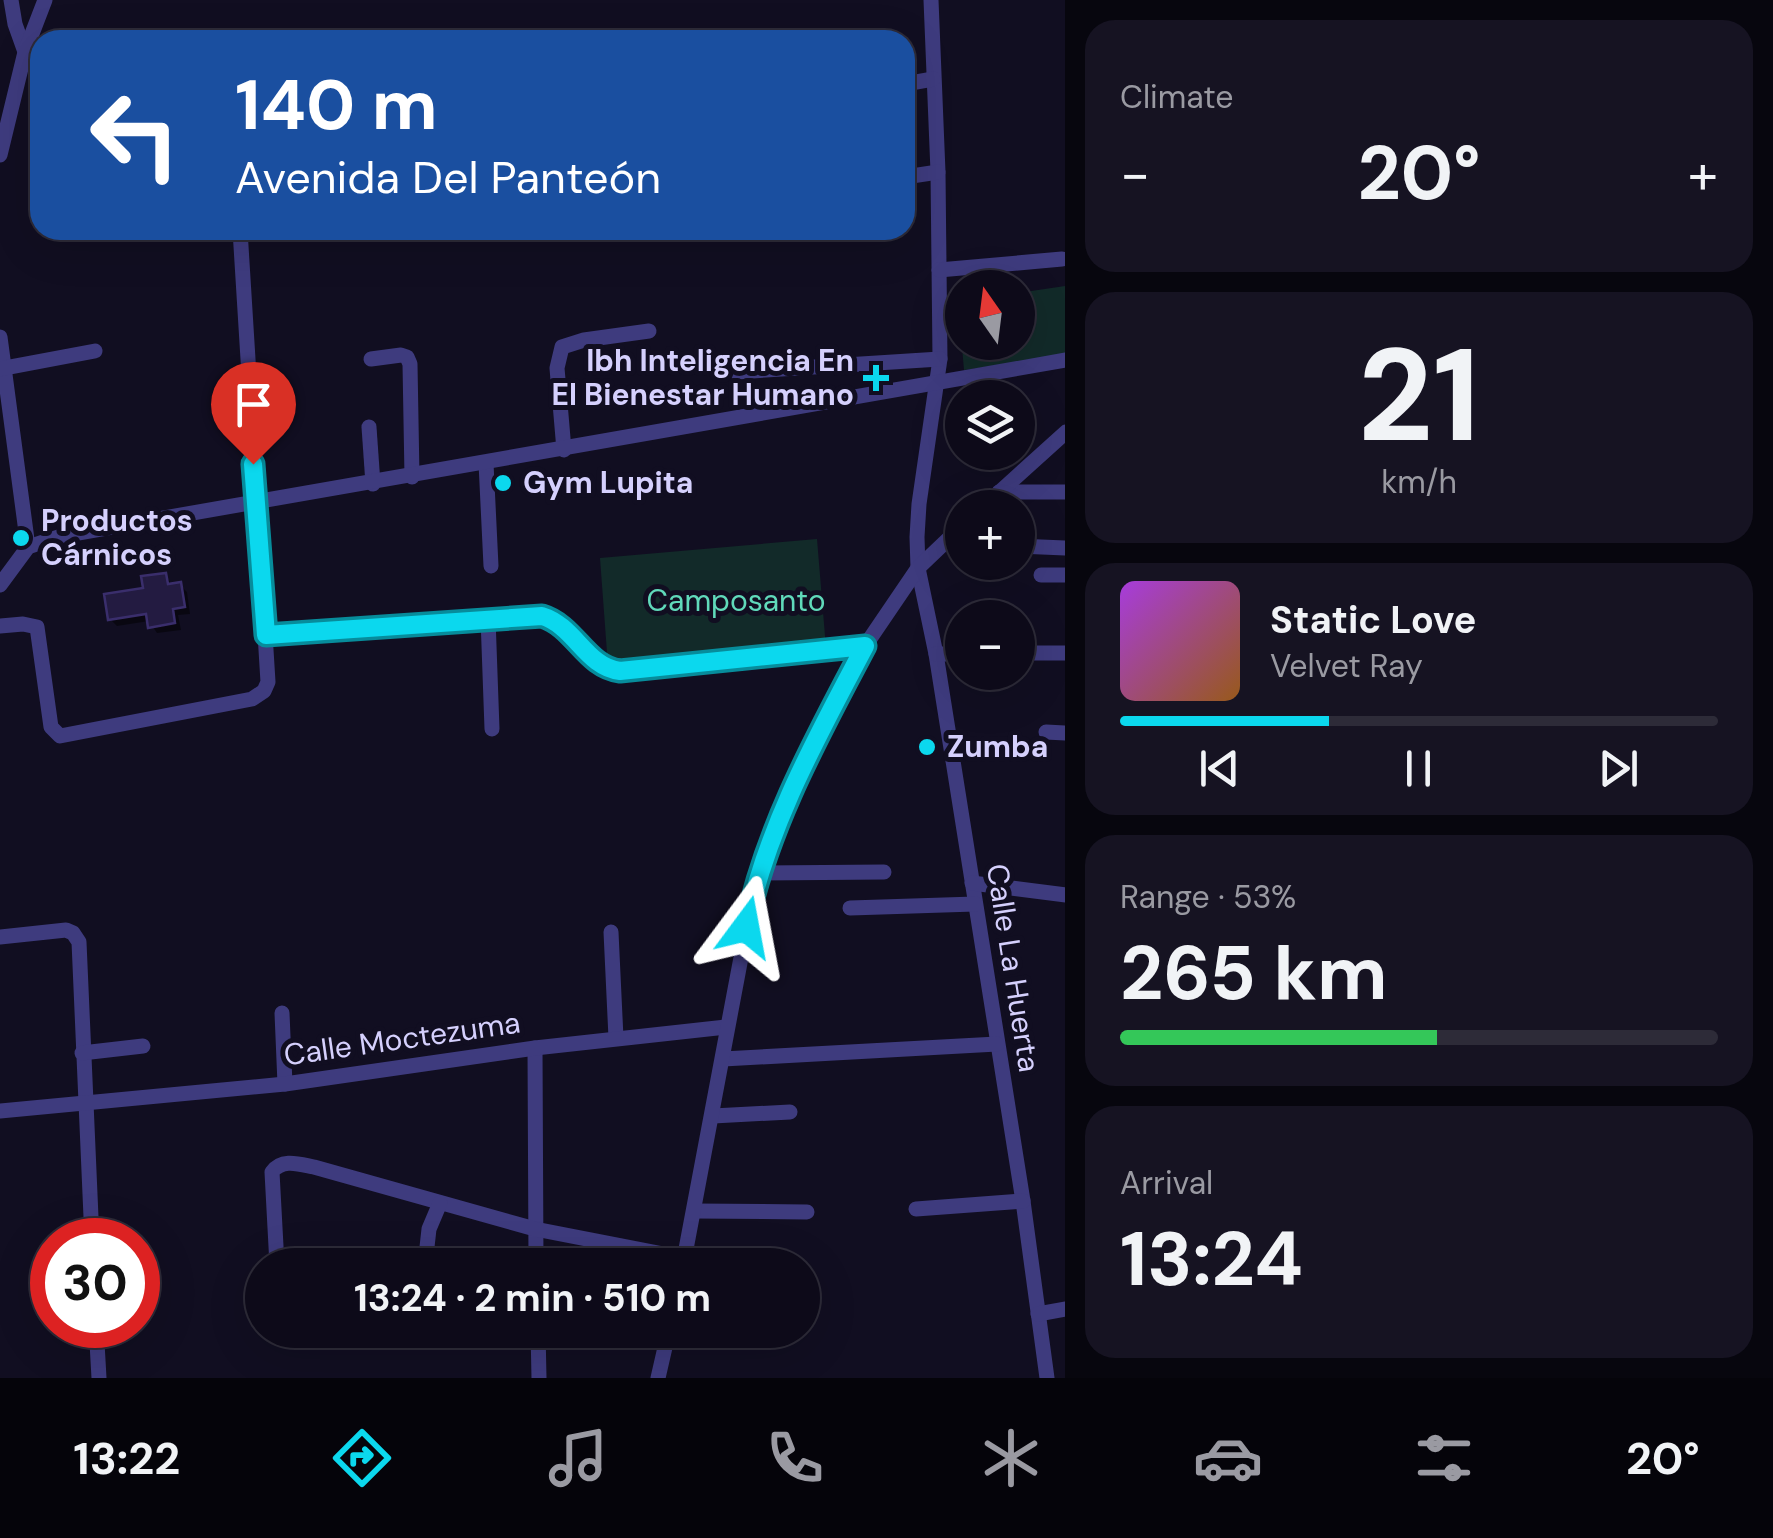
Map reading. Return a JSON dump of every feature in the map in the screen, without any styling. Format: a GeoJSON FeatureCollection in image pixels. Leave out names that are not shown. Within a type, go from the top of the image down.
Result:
{"type":"FeatureCollection","features":[{"type":"Feature","properties":{"kind":"street"},"geometry":{"type":"LineString","coordinates":[[10,0],[25,52]]}},
{"type":"Feature","properties":{"kind":"street"},"geometry":{"type":"LineString","coordinates":[[33,30],[45,0]]}},
{"type":"Feature","properties":{"kind":"street","name":"Calle La Huerta"},"geometry":{"type":"LineString","coordinates":[[930,0],[938,172],[940,359],[918,504],[918,568],[936,654],[1047,1378]]}},
{"type":"Feature","properties":{"kind":"street"},"geometry":{"type":"LineString","coordinates":[[0,156],[30,39]]}},
{"type":"Feature","properties":{"kind":"street"},"geometry":{"type":"LineString","coordinates":[[915,82],[932,79]]}},
{"type":"Feature","properties":{"kind":"street"},"geometry":{"type":"LineString","coordinates":[[915,175],[938,172]]}},
{"type":"Feature","properties":{"kind":"street"},"geometry":{"type":"LineString","coordinates":[[0,626],[36,627],[55,734],[68,736],[252,699],[264,691],[268,682],[266,635],[241,240]]}},
{"type":"Feature","properties":{"kind":"street"},"geometry":{"type":"LineString","coordinates":[[939,270],[1062,259]]}},
{"type":"Feature","properties":{"kind":"street"},"geometry":{"type":"LineString","coordinates":[[564,450],[557,368],[562,347],[650,330]]}},
{"type":"Feature","properties":{"kind":"street"},"geometry":{"type":"LineString","coordinates":[[0,336],[23,553],[0,585]]}},
{"type":"Feature","properties":{"kind":"street"},"geometry":{"type":"LineString","coordinates":[[1,368],[95,351]]}},
{"type":"Feature","properties":{"kind":"street"},"geometry":{"type":"LineString","coordinates":[[372,358],[400,354],[410,364],[412,477]]}},
{"type":"Feature","properties":{"kind":"street"},"geometry":{"type":"LineString","coordinates":[[736,372],[940,359]]}},
{"type":"Feature","properties":{"kind":"street"},"geometry":{"type":"LineString","coordinates":[[0,557],[23,553],[61,536],[1065,360]]}},
{"type":"Feature","properties":{"kind":"street"},"geometry":{"type":"LineString","coordinates":[[369,427],[372,484]]}},
{"type":"Feature","properties":{"kind":"street"},"geometry":{"type":"LineString","coordinates":[[1001,490],[1065,433]]}},
{"type":"Feature","properties":{"kind":"street"},"geometry":{"type":"LineString","coordinates":[[486,464],[492,566]]}},
{"type":"Feature","properties":{"kind":"street"},"geometry":{"type":"LineString","coordinates":[[1035,492],[1065,492]]}},
{"type":"Feature","properties":{"kind":"street"},"geometry":{"type":"LineString","coordinates":[[686,1248],[759,873],[791,790],[865,646],[918,568],[945,541]]}},
{"type":"Feature","properties":{"kind":"street"},"geometry":{"type":"LineString","coordinates":[[1035,547],[1065,548]]}},
{"type":"Feature","properties":{"kind":"street"},"geometry":{"type":"LineString","coordinates":[[1041,575],[1065,576]]}},
{"type":"Feature","properties":{"kind":"street"},"geometry":{"type":"LineString","coordinates":[[266,635],[542,616],[556,620],[607,670],[620,671],[865,646]]}},
{"type":"Feature","properties":{"kind":"street"},"geometry":{"type":"LineString","coordinates":[[488,618],[492,729]]}},
{"type":"Feature","properties":{"kind":"street"},"geometry":{"type":"LineString","coordinates":[[1035,654],[1065,653]]}},
{"type":"Feature","properties":{"kind":"street"},"geometry":{"type":"LineString","coordinates":[[936,654],[945,654]]}},
{"type":"Feature","properties":{"kind":"street"},"geometry":{"type":"LineString","coordinates":[[1046,732],[1065,733]]}},
{"type":"Feature","properties":{"kind":"street"},"geometry":{"type":"LineString","coordinates":[[759,873],[884,872]]}},
{"type":"Feature","properties":{"kind":"street"},"geometry":{"type":"LineString","coordinates":[[972,883],[1065,895]]}},
{"type":"Feature","properties":{"kind":"street"},"geometry":{"type":"LineString","coordinates":[[850,908],[975,904]]}},
{"type":"Feature","properties":{"kind":"street"},"geometry":{"type":"LineString","coordinates":[[0,937],[66,930],[79,942],[91,1218]]}},
{"type":"Feature","properties":{"kind":"street"},"geometry":{"type":"LineString","coordinates":[[611,932],[616,1038]]}},
{"type":"Feature","properties":{"kind":"street"},"geometry":{"type":"LineString","coordinates":[[282,1013],[285,1084]]}},
{"type":"Feature","properties":{"kind":"street","name":"Calle Moctezuma"},"geometry":{"type":"LineString","coordinates":[[0,1110],[285,1084],[535,1048],[726,1027]]}},
{"type":"Feature","properties":{"kind":"street"},"geometry":{"type":"LineString","coordinates":[[723,1059],[997,1044]]}},
{"type":"Feature","properties":{"kind":"street"},"geometry":{"type":"LineString","coordinates":[[82,1053],[144,1046]]}},
{"type":"Feature","properties":{"kind":"street"},"geometry":{"type":"LineString","coordinates":[[535,1048],[536,1248]]}},
{"type":"Feature","properties":{"kind":"street"},"geometry":{"type":"LineString","coordinates":[[713,1116],[790,1112]]}},
{"type":"Feature","properties":{"kind":"street"},"geometry":{"type":"LineString","coordinates":[[276,1248],[272,1188],[276,1166],[286,1163],[314,1167],[536,1229],[621,1248]]}},
{"type":"Feature","properties":{"kind":"street"},"geometry":{"type":"LineString","coordinates":[[916,1210],[1023,1202]]}},
{"type":"Feature","properties":{"kind":"street"},"geometry":{"type":"LineString","coordinates":[[427,1248],[440,1203]]}},
{"type":"Feature","properties":{"kind":"street"},"geometry":{"type":"LineString","coordinates":[[694,1211],[807,1212]]}},
{"type":"Feature","properties":{"kind":"street"},"geometry":{"type":"LineString","coordinates":[[1038,1314],[1065,1309]]}},
{"type":"Feature","properties":{"kind":"street"},"geometry":{"type":"LineString","coordinates":[[97,1348],[98,1378]]}},
{"type":"Feature","properties":{"kind":"street"},"geometry":{"type":"LineString","coordinates":[[539,1348],[540,1378]]}},
{"type":"Feature","properties":{"kind":"street"},"geometry":{"type":"LineString","coordinates":[[658,1378],[665,1348]]}},
{"type":"Feature","properties":{"kind":"green space"},"geometry":{"type":"Polygon","coordinates":[[[1065,286],[1065,356],[964,370],[963,360],[1035,360],[1035,290],[1065,286]]]}},
{"type":"Feature","properties":{"kind":"green space","name":"Camposanto"},"geometry":{"type":"Polygon","coordinates":[[[817,539],[826,648],[608,666],[600,558],[817,539]]]}},
{"type":"Feature","properties":{"kind":"building"},"geometry":{"type":"Polygon","coordinates":[[[166,573],[168,584],[181,582],[185,607],[173,609],[175,623],[148,628],[146,614],[108,620],[104,594],[143,588],[141,576],[166,573]]]}},
{"type":"Feature","properties":{"kind":"place","name":"Ibh Inteligencia En El Bienestar Humano"},"geometry":{"type":"Point","coordinates":[876,378]}},
{"type":"Feature","properties":{"kind":"place","name":"Gym Lupita"},"geometry":{"type":"Point","coordinates":[503,483]}},
{"type":"Feature","properties":{"kind":"place","name":"Productos Cárnicos"},"geometry":{"type":"Point","coordinates":[21,538]}},
{"type":"Feature","properties":{"kind":"place","name":"Zumba"},"geometry":{"type":"Point","coordinates":[927,747]}},
{"type":"Feature","properties":{"kind":"route"},"geometry":{"type":"LineString","coordinates":[[253,464],[266,635],[542,616],[568,629],[607,670],[620,671],[865,646],[791,790],[759,873],[746,927]]}}]}
